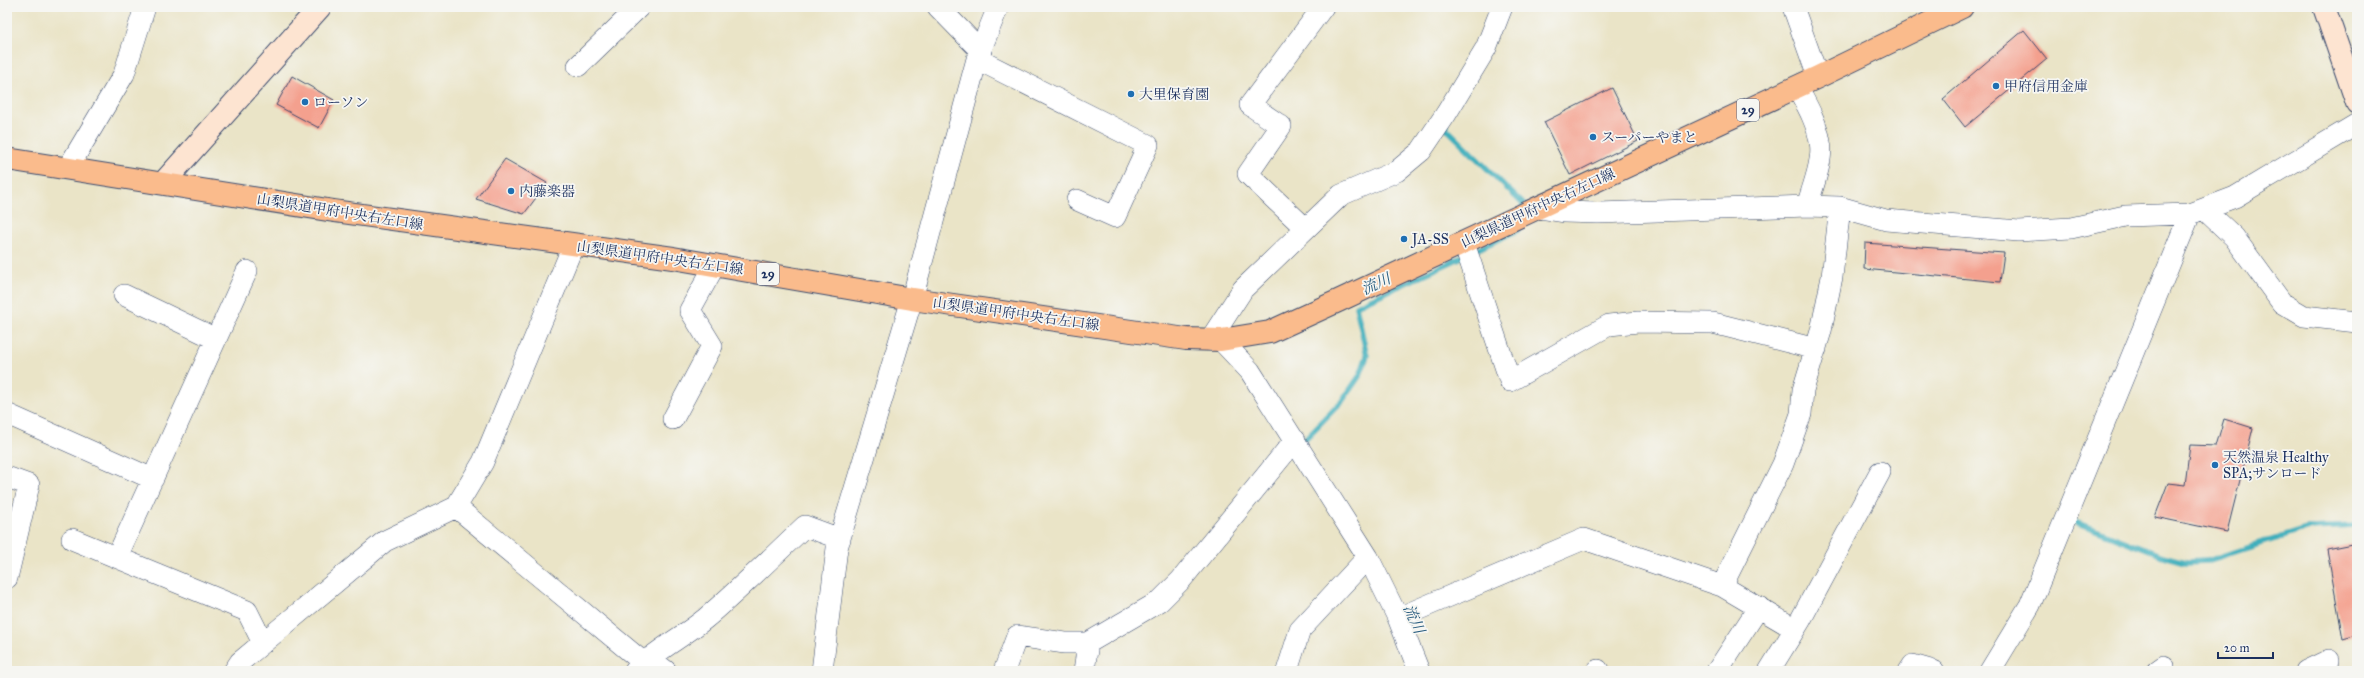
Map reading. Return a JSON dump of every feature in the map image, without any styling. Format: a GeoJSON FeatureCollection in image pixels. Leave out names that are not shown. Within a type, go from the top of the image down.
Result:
{"type":"FeatureCollection","features":[{"type":"Feature","properties":{"kind":"main road","name":"山梨県道甲府中央右左口線"},"geometry":{"type":"LineString","coordinates":[[7,159],[342,213],[715,265],[912,299],[1178,338],[1215,340],[1270,332],[1797,87],[1962,7]]}},
{"type":"Feature","properties":{"kind":"street"},"geometry":{"type":"LineString","coordinates":[[68,168],[124,74],[146,7]]}},
{"type":"Feature","properties":{"kind":"street"},"geometry":{"type":"LineString","coordinates":[[578,66],[639,7]]}},
{"type":"Feature","properties":{"kind":"street"},"geometry":{"type":"LineString","coordinates":[[938,7],[979,55],[1148,145],[1115,217],[1076,200]]}},
{"type":"Feature","properties":{"kind":"street"},"geometry":{"type":"LineString","coordinates":[[822,671],[840,539],[912,299],[979,55],[998,7]]}},
{"type":"Feature","properties":{"kind":"street"},"geometry":{"type":"LineString","coordinates":[[1306,228],[1248,174],[1281,126],[1250,104],[1323,7]]}},
{"type":"Feature","properties":{"kind":"street"},"geometry":{"type":"LineString","coordinates":[[1419,671],[1398,618],[1368,557],[1250,371],[1215,340],[1243,289],[1341,195],[1397,171],[1420,151],[1446,114],[1486,48],[1502,7]]}},
{"type":"Feature","properties":{"kind":"street"},"geometry":{"type":"LineString","coordinates":[[1793,7],[1818,77]]}},
{"type":"Feature","properties":{"kind":"street"},"geometry":{"type":"LineString","coordinates":[[2324,7],[2357,103]]}},
{"type":"Feature","properties":{"kind":"street"},"geometry":{"type":"LineString","coordinates":[[163,184],[311,10]]}},
{"type":"Feature","properties":{"kind":"street"},"geometry":{"type":"LineString","coordinates":[[1797,87],[1813,117],[1821,143],[1818,168],[1807,206]]}},
{"type":"Feature","properties":{"kind":"street"},"geometry":{"type":"LineString","coordinates":[[1536,209],[1598,213],[1807,206],[1840,207],[1886,220],[2019,231],[2071,228],[2125,216],[2197,212],[2235,197],[2357,124]]}},
{"type":"Feature","properties":{"kind":"street"},"geometry":{"type":"LineString","coordinates":[[1722,586],[1783,464],[1801,414],[1803,390],[1816,349],[1832,278],[1840,207]]}},
{"type":"Feature","properties":{"kind":"street"},"geometry":{"type":"LineString","coordinates":[[2197,212],[2234,237],[2282,303],[2304,316],[2357,322]]}},
{"type":"Feature","properties":{"kind":"street"},"geometry":{"type":"LineString","coordinates":[[1990,671],[2030,605],[2197,212]]}},
{"type":"Feature","properties":{"kind":"street"},"geometry":{"type":"LineString","coordinates":[[1464,243],[1510,381],[1609,325],[1638,322],[1712,323],[1816,349]]}},
{"type":"Feature","properties":{"kind":"street"},"geometry":{"type":"LineString","coordinates":[[234,671],[240,662],[385,541],[456,507],[483,462],[573,246]]}},
{"type":"Feature","properties":{"kind":"street"},"geometry":{"type":"LineString","coordinates":[[673,419],[712,346],[690,310],[715,265]]}},
{"type":"Feature","properties":{"kind":"street"},"geometry":{"type":"LineString","coordinates":[[117,557],[247,271]]}},
{"type":"Feature","properties":{"kind":"street"},"geometry":{"type":"LineString","coordinates":[[124,295],[216,339]]}},
{"type":"Feature","properties":{"kind":"street"},"geometry":{"type":"LineString","coordinates":[[7,414],[152,479]]}},
{"type":"Feature","properties":{"kind":"street"},"geometry":{"type":"LineString","coordinates":[[1004,671],[1017,636],[1066,643],[1088,643],[1160,601],[1181,580],[1294,440]]}},
{"type":"Feature","properties":{"kind":"street"},"geometry":{"type":"LineString","coordinates":[[1769,671],[1795,629],[1880,472]]}},
{"type":"Feature","properties":{"kind":"street"},"geometry":{"type":"LineString","coordinates":[[7,477],[29,485],[7,578]]}},
{"type":"Feature","properties":{"kind":"street"},"geometry":{"type":"LineString","coordinates":[[456,507],[642,664],[666,671]]}},
{"type":"Feature","properties":{"kind":"street"},"geometry":{"type":"LineString","coordinates":[[642,664],[676,642],[706,618],[804,526],[840,539]]}},
{"type":"Feature","properties":{"kind":"street"},"geometry":{"type":"LineString","coordinates":[[72,539],[247,611],[263,643]]}},
{"type":"Feature","properties":{"kind":"street"},"geometry":{"type":"LineString","coordinates":[[1398,618],[1584,539],[1722,586],[1795,629]]}},
{"type":"Feature","properties":{"kind":"street"},"geometry":{"type":"LineString","coordinates":[[1287,671],[1300,630],[1368,557]]}},
{"type":"Feature","properties":{"kind":"street"},"geometry":{"type":"LineString","coordinates":[[1717,671],[1759,607]]}},
{"type":"Feature","properties":{"kind":"street"},"geometry":{"type":"LineString","coordinates":[[1084,671],[1088,643]]}},
{"type":"Feature","properties":{"kind":"street"},"geometry":{"type":"LineString","coordinates":[[2306,671],[2329,660]]}},
{"type":"Feature","properties":{"kind":"street"},"geometry":{"type":"LineString","coordinates":[[1909,671],[1913,665],[1934,671]]}},
{"type":"Feature","properties":{"kind":"building"},"geometry":{"type":"Polygon","coordinates":[[[2024,30],[2047,59],[1965,127],[1943,99],[2024,30]]]}},
{"type":"Feature","properties":{"kind":"building","name":"ローソン"},"geometry":{"type":"Polygon","coordinates":[[[292,76],[334,100],[319,128],[276,105],[292,76]]]}},
{"type":"Feature","properties":{"kind":"building"},"geometry":{"type":"Polygon","coordinates":[[[1612,88],[1638,141],[1570,175],[1544,122],[1612,88]]]}},
{"type":"Feature","properties":{"kind":"building","name":"内藤楽器"},"geometry":{"type":"Polygon","coordinates":[[[505,159],[547,183],[524,214],[476,199],[505,159]]]}},
{"type":"Feature","properties":{"kind":"building"},"geometry":{"type":"Polygon","coordinates":[[[1865,243],[2004,253],[2000,282],[1864,269],[1865,243]]]}},
{"type":"Feature","properties":{"kind":"building","name":"天然温泉 Healthy SPA;サンロード"},"geometry":{"type":"Polygon","coordinates":[[[2224,419],[2253,428],[2227,532],[2155,517],[2168,483],[2185,485],[2190,445],[2216,446],[2224,419]]]}},
{"type":"Feature","properties":{"kind":"building"},"geometry":{"type":"Polygon","coordinates":[[[2357,543],[2357,635],[2343,639],[2327,549],[2357,543]]]}},
{"type":"Feature","properties":{"kind":"waterway","name":"流川"},"geometry":{"type":"LineString","coordinates":[[1447,125],[1446,128],[1523,204],[1522,210]]}},
{"type":"Feature","properties":{"kind":"waterway","name":"流川"},"geometry":{"type":"LineString","coordinates":[[1472,252],[1518,230],[1519,222]]}},
{"type":"Feature","properties":{"kind":"waterway","name":"流川"},"geometry":{"type":"LineString","coordinates":[[1303,441],[1343,400],[1360,375],[1367,356],[1356,306],[1464,256]]}},
{"type":"Feature","properties":{"kind":"waterway"},"geometry":{"type":"LineString","coordinates":[[2070,520],[2160,555],[2186,562],[2207,561],[2309,528],[2357,526]]}},
{"type":"Feature","properties":{"kind":"place","name":"甲府信用金庫"},"geometry":{"type":"Point","coordinates":[1996,86]}},
{"type":"Feature","properties":{"kind":"place","name":"大里保育園"},"geometry":{"type":"Point","coordinates":[1131,94]}},
{"type":"Feature","properties":{"kind":"place","name":"ローソン"},"geometry":{"type":"Point","coordinates":[305,102]}},
{"type":"Feature","properties":{"kind":"place","name":"スーパーやまと"},"geometry":{"type":"Point","coordinates":[1593,137]}},
{"type":"Feature","properties":{"kind":"place","name":"内藤楽器"},"geometry":{"type":"Point","coordinates":[511,191]}},
{"type":"Feature","properties":{"kind":"place","name":"JA-SS"},"geometry":{"type":"Point","coordinates":[1404,239]}},
{"type":"Feature","properties":{"kind":"place","name":"天然温泉 Healthy SPA;サンロード"},"geometry":{"type":"Point","coordinates":[2215,465]}}]}
